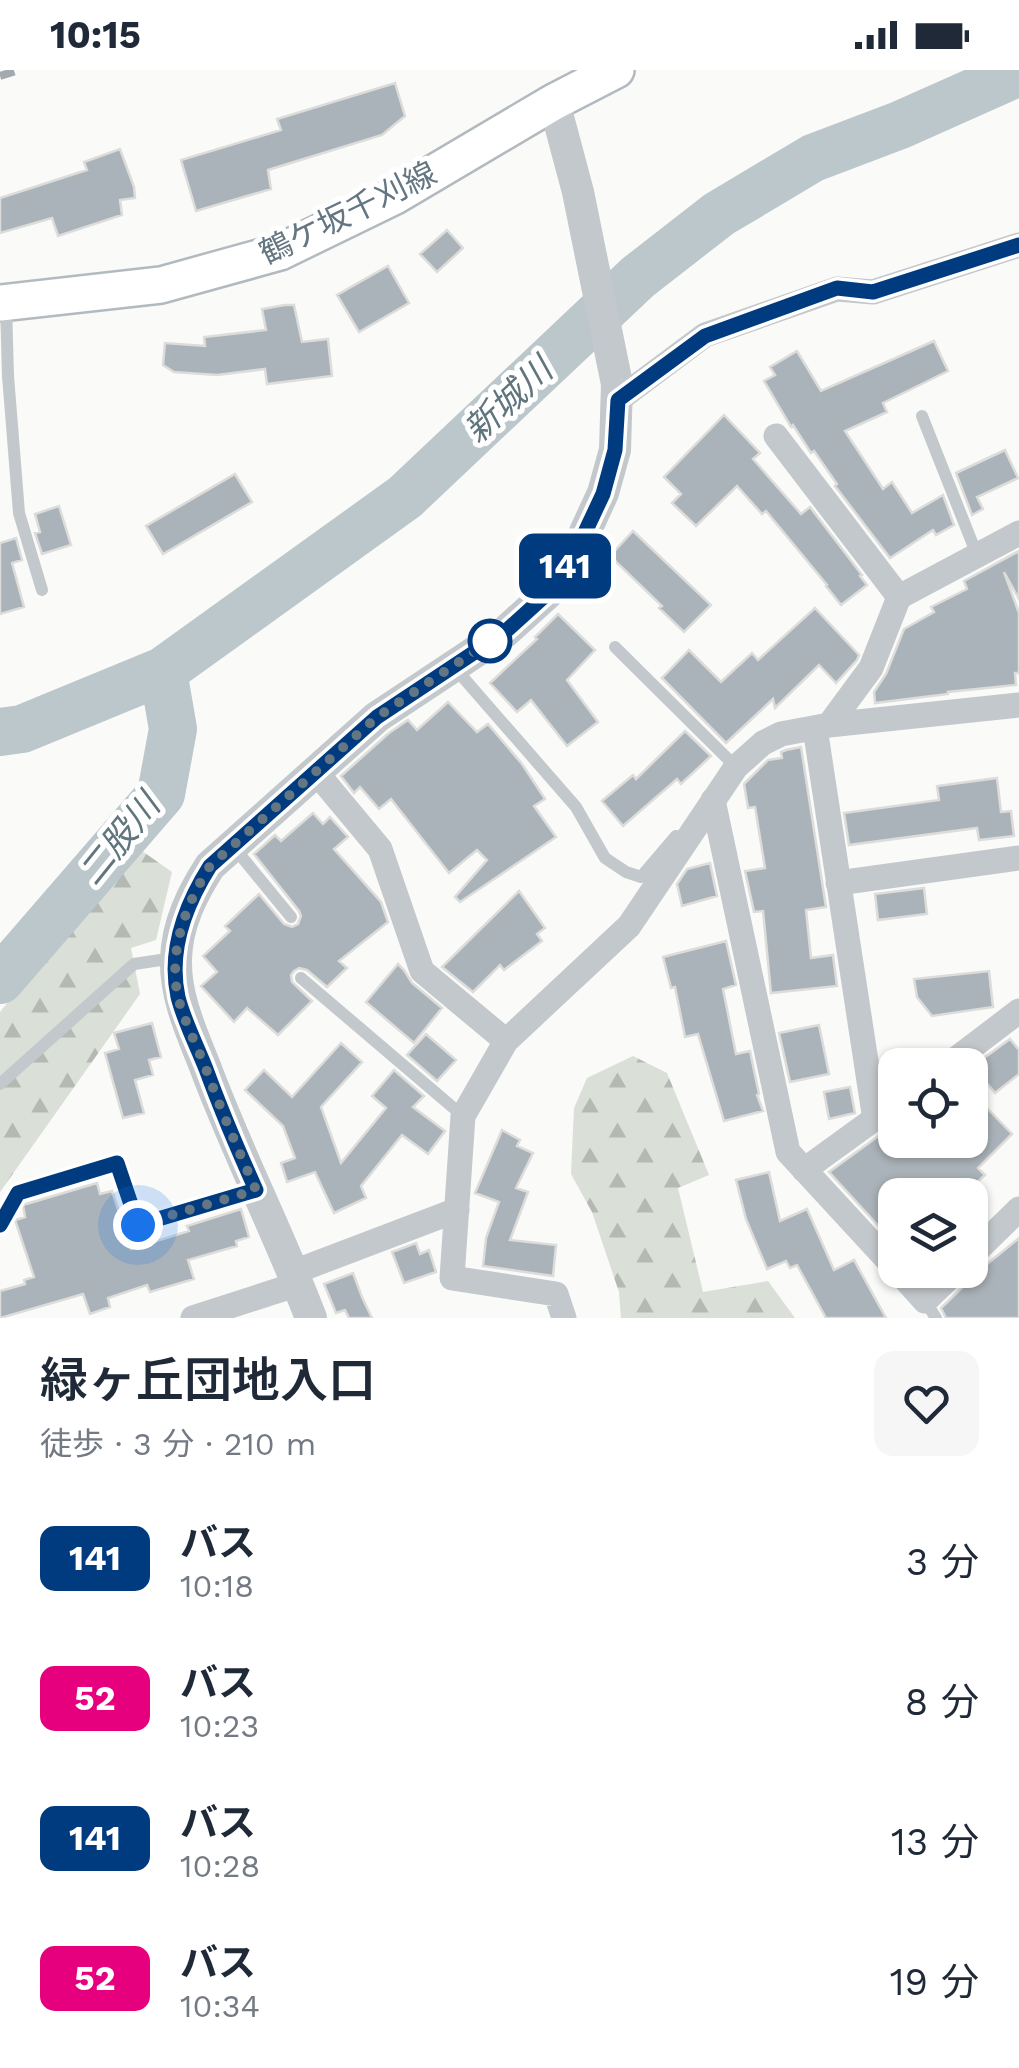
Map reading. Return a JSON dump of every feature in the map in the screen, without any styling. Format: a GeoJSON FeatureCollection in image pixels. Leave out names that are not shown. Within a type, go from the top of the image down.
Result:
{"type":"FeatureCollection","features":[{"type":"Feature","properties":{"kind":"main road","name":"鶴ケ坂千刈線"},"geometry":{"type":"LineString","coordinates":[[4,311],[161,285],[280,252],[395,196],[616,70]]}},
{"type":"Feature","properties":{"kind":"street"},"geometry":{"type":"LineString","coordinates":[[311,1318],[230,1132],[178,996],[176,958],[181,927],[193,893],[210,866],[232,845],[377,717],[505,632],[548,593],[580,543],[603,494],[615,450],[618,392],[578,192],[554,102]]}},
{"type":"Feature","properties":{"kind":"street"},"geometry":{"type":"LineString","coordinates":[[618,392],[705,336],[837,288],[873,292],[1019,245]]}},
{"type":"Feature","properties":{"kind":"street"},"geometry":{"type":"LineString","coordinates":[[776,436],[899,597]]}},
{"type":"Feature","properties":{"kind":"street"},"geometry":{"type":"LineString","coordinates":[[878,1078],[838,883],[822,726],[871,668],[899,597],[1019,533]]}},
{"type":"Feature","properties":{"kind":"street"},"geometry":{"type":"LineString","coordinates":[[564,1318],[556,1294],[452,1278],[463,1116],[506,1041],[629,926],[736,767],[764,743],[781,734],[822,726],[1019,705]]}},
{"type":"Feature","properties":{"kind":"street"},"geometry":{"type":"LineString","coordinates":[[315,772],[380,849],[422,971],[506,1041]]}},
{"type":"Feature","properties":{"kind":"street"},"geometry":{"type":"LineString","coordinates":[[713,800],[788,1152],[878,1250]]}},
{"type":"Feature","properties":{"kind":"street"},"geometry":{"type":"LineString","coordinates":[[838,883],[1019,858]]}},
{"type":"Feature","properties":{"kind":"street"},"geometry":{"type":"LineString","coordinates":[[970,1048],[1019,1011]]}},
{"type":"Feature","properties":{"kind":"street"},"geometry":{"type":"LineString","coordinates":[[804,1170],[878,1117]]}},
{"type":"Feature","properties":{"kind":"street"},"geometry":{"type":"LineString","coordinates":[[988,1239],[1019,1209]]}},
{"type":"Feature","properties":{"kind":"street"},"geometry":{"type":"LineString","coordinates":[[194,1318],[457,1210]]}},
{"type":"Feature","properties":{"kind":"street"},"geometry":{"type":"LineString","coordinates":[[912,1288],[931,1310],[945,1288]]}},
{"type":"Feature","properties":{"kind":"lane"},"geometry":{"type":"LineString","coordinates":[[4,311],[19,513],[42,590]]}},
{"type":"Feature","properties":{"kind":"lane"},"geometry":{"type":"LineString","coordinates":[[922,416],[977,555]]}},
{"type":"Feature","properties":{"kind":"lane"},"geometry":{"type":"LineString","coordinates":[[615,646],[736,767]]}},
{"type":"Feature","properties":{"kind":"lane"},"geometry":{"type":"LineString","coordinates":[[452,666],[576,807],[604,858],[641,877],[682,830],[697,827]]}},
{"type":"Feature","properties":{"kind":"lane"},"geometry":{"type":"LineString","coordinates":[[232,845],[291,917]]}},
{"type":"Feature","properties":{"kind":"lane"},"geometry":{"type":"LineString","coordinates":[[0,1084],[134,964],[176,958]]}},
{"type":"Feature","properties":{"kind":"lane"},"geometry":{"type":"LineString","coordinates":[[302,978],[463,1116]]}},
{"type":"Feature","properties":{"kind":"lane"},"geometry":{"type":"LineString","coordinates":[[0,1225],[18,1193],[117,1163],[138,1225],[256,1190]]}},
{"type":"Feature","properties":{"kind":"green space"},"geometry":{"type":"Polygon","coordinates":[[[135,846],[172,872],[156,940],[131,948],[140,994],[0,1192],[0,1012],[135,846]]]}},
{"type":"Feature","properties":{"kind":"green space"},"geometry":{"type":"Polygon","coordinates":[[[633,1056],[667,1073],[709,1175],[678,1188],[703,1292],[768,1281],[795,1318],[621,1318],[619,1292],[592,1212],[571,1174],[574,1108],[587,1078],[633,1056]]]}},
{"type":"Feature","properties":{"kind":"building"},"geometry":{"type":"Polygon","coordinates":[[[395,83],[405,116],[382,135],[268,170],[271,189],[196,211],[181,160],[281,130],[277,119],[395,83]]]}},
{"type":"Feature","properties":{"kind":"building"},"geometry":{"type":"Polygon","coordinates":[[[120,149],[135,198],[120,200],[122,215],[58,236],[52,218],[0,233],[0,198],[87,170],[84,162],[120,149]]]}},
{"type":"Feature","properties":{"kind":"building"},"geometry":{"type":"Polygon","coordinates":[[[447,230],[463,248],[437,272],[420,254],[447,230]]]}},
{"type":"Feature","properties":{"kind":"building"},"geometry":{"type":"Polygon","coordinates":[[[388,266],[409,303],[359,332],[337,295],[388,266]]]}},
{"type":"Feature","properties":{"kind":"building"},"geometry":{"type":"Polygon","coordinates":[[[294,305],[302,342],[328,339],[332,376],[267,384],[265,369],[217,375],[174,372],[163,365],[165,343],[205,346],[204,337],[266,330],[262,309],[294,305]]]}},
{"type":"Feature","properties":{"kind":"building"},"geometry":{"type":"Polygon","coordinates":[[[934,341],[948,371],[883,403],[887,412],[845,431],[883,489],[892,482],[912,513],[943,495],[954,525],[936,535],[933,530],[890,558],[835,486],[814,451],[811,453],[791,427],[764,381],[775,375],[770,367],[797,351],[821,391],[934,341]]]}},
{"type":"Feature","properties":{"kind":"building"},"geometry":{"type":"Polygon","coordinates":[[[724,415],[760,453],[753,459],[801,514],[810,507],[862,575],[867,585],[841,605],[766,511],[762,514],[737,486],[696,526],[672,503],[681,494],[664,477],[724,415]]]}},
{"type":"Feature","properties":{"kind":"building"},"geometry":{"type":"Polygon","coordinates":[[[1005,450],[1018,478],[977,497],[983,509],[972,515],[956,473],[1005,450]]]}},
{"type":"Feature","properties":{"kind":"building"},"geometry":{"type":"Polygon","coordinates":[[[235,474],[252,502],[163,554],[146,526],[235,474]]]}},
{"type":"Feature","properties":{"kind":"building"},"geometry":{"type":"Polygon","coordinates":[[[59,506],[71,545],[42,554],[35,533],[40,532],[35,514],[59,506]]]}},
{"type":"Feature","properties":{"kind":"building"},"geometry":{"type":"Polygon","coordinates":[[[633,531],[711,605],[684,632],[610,556],[633,531]]]}},
{"type":"Feature","properties":{"kind":"building"},"geometry":{"type":"Polygon","coordinates":[[[16,538],[22,560],[12,563],[24,607],[0,614],[0,543],[16,538]]]}},
{"type":"Feature","properties":{"kind":"building"},"geometry":{"type":"Polygon","coordinates":[[[1019,551],[1019,599],[1004,572],[1019,613],[1016,685],[875,703],[874,692],[886,674],[904,629],[934,612],[931,607],[967,589],[964,581],[1019,551]]]}},
{"type":"Feature","properties":{"kind":"building"},"geometry":{"type":"Polygon","coordinates":[[[815,608],[859,655],[857,660],[836,683],[819,665],[775,708],[773,699],[726,743],[662,678],[689,650],[721,682],[752,653],[758,660],[815,608]]]}},
{"type":"Feature","properties":{"kind":"building"},"geometry":{"type":"Polygon","coordinates":[[[558,614],[595,650],[567,680],[598,722],[567,746],[531,700],[517,712],[490,683],[558,614]]]}},
{"type":"Feature","properties":{"kind":"building"},"geometry":{"type":"Polygon","coordinates":[[[448,702],[477,732],[488,724],[522,764],[545,799],[534,806],[556,837],[460,902],[455,897],[487,860],[477,850],[449,873],[391,799],[379,809],[360,787],[354,793],[341,776],[389,733],[408,720],[417,730],[448,702]]]}},
{"type":"Feature","properties":{"kind":"building"},"geometry":{"type":"Polygon","coordinates":[[[685,731],[711,756],[681,784],[677,779],[623,826],[602,801],[633,775],[636,779],[685,731]]]}},
{"type":"Feature","properties":{"kind":"building"},"geometry":{"type":"Polygon","coordinates":[[[801,747],[826,907],[806,910],[811,958],[833,955],[837,986],[771,993],[763,911],[754,912],[745,871],[765,868],[755,807],[748,808],[744,784],[768,760],[782,758],[781,752],[801,747]]]}},
{"type":"Feature","properties":{"kind":"building"},"geometry":{"type":"Polygon","coordinates":[[[997,778],[1001,812],[1011,811],[1014,836],[979,840],[977,828],[849,845],[844,813],[939,800],[937,786],[997,778]]]}},
{"type":"Feature","properties":{"kind":"building"},"geometry":{"type":"Polygon","coordinates":[[[313,813],[323,824],[330,817],[348,837],[334,849],[381,902],[388,922],[339,961],[347,968],[327,987],[307,970],[294,971],[292,982],[312,1001],[278,1035],[247,1008],[234,1022],[201,986],[217,972],[203,956],[230,931],[225,926],[259,894],[284,924],[298,924],[299,911],[254,854],[275,835],[281,841],[313,813]]]}},
{"type":"Feature","properties":{"kind":"building"},"geometry":{"type":"Polygon","coordinates":[[[710,863],[717,896],[682,906],[677,884],[687,869],[710,863]]]}},
{"type":"Feature","properties":{"kind":"building"},"geometry":{"type":"Polygon","coordinates":[[[924,888],[927,914],[878,920],[875,894],[924,888]]]}},
{"type":"Feature","properties":{"kind":"building"},"geometry":{"type":"Polygon","coordinates":[[[519,891],[545,928],[537,934],[542,941],[504,970],[500,965],[473,992],[442,967],[519,891]]]}},
{"type":"Feature","properties":{"kind":"building"},"geometry":{"type":"Polygon","coordinates":[[[726,941],[736,985],[723,989],[736,1054],[750,1051],[763,1111],[724,1121],[698,1034],[685,1037],[675,987],[671,988],[663,957],[726,941]]]}},
{"type":"Feature","properties":{"kind":"building"},"geometry":{"type":"Polygon","coordinates":[[[398,964],[412,983],[442,1008],[414,1043],[366,1002],[398,964]]]}},
{"type":"Feature","properties":{"kind":"building"},"geometry":{"type":"Polygon","coordinates":[[[989,971],[993,1007],[932,1016],[917,997],[914,979],[989,971]]]}},
{"type":"Feature","properties":{"kind":"building"},"geometry":{"type":"Polygon","coordinates":[[[152,1023],[161,1057],[149,1060],[153,1075],[135,1080],[144,1113],[123,1118],[105,1053],[119,1049],[114,1033],[152,1023]]]}},
{"type":"Feature","properties":{"kind":"building"},"geometry":{"type":"Polygon","coordinates":[[[819,1025],[829,1074],[790,1082],[779,1033],[819,1025]]]}},
{"type":"Feature","properties":{"kind":"building"},"geometry":{"type":"Polygon","coordinates":[[[426,1034],[456,1060],[437,1081],[407,1055],[426,1034]]]}},
{"type":"Feature","properties":{"kind":"building"},"geometry":{"type":"Polygon","coordinates":[[[1010,1039],[1019,1050],[1019,1074],[995,1093],[988,1084],[988,1055],[1010,1039]]]}},
{"type":"Feature","properties":{"kind":"building"},"geometry":{"type":"Polygon","coordinates":[[[341,1043],[362,1062],[321,1107],[341,1163],[386,1108],[372,1096],[394,1070],[424,1096],[413,1107],[445,1131],[428,1154],[402,1135],[361,1186],[366,1198],[334,1213],[315,1172],[287,1182],[281,1163],[295,1158],[283,1126],[245,1090],[264,1070],[292,1097],[341,1043]]]}},
{"type":"Feature","properties":{"kind":"building"},"geometry":{"type":"Polygon","coordinates":[[[850,1087],[855,1113],[829,1119],[824,1092],[850,1087]]]}},
{"type":"Feature","properties":{"kind":"building"},"geometry":{"type":"Polygon","coordinates":[[[988,1109],[1012,1134],[988,1158],[988,1109]]]}},
{"type":"Feature","properties":{"kind":"building"},"geometry":{"type":"Polygon","coordinates":[[[502,1130],[520,1140],[517,1146],[533,1153],[516,1188],[528,1192],[510,1240],[556,1245],[553,1276],[483,1266],[486,1238],[499,1202],[475,1193],[502,1130]]]}},
{"type":"Feature","properties":{"kind":"building"},"geometry":{"type":"Polygon","coordinates":[[[878,1136],[878,1158],[988,1158],[978,1168],[985,1175],[982,1178],[878,1178],[878,1225],[829,1172],[878,1136]]]}},
{"type":"Feature","properties":{"kind":"building"},"geometry":{"type":"Polygon","coordinates":[[[769,1172],[780,1221],[807,1209],[834,1270],[854,1260],[886,1318],[826,1318],[797,1265],[790,1268],[786,1261],[767,1269],[746,1219],[736,1180],[769,1172]]]}},
{"type":"Feature","properties":{"kind":"building"},"geometry":{"type":"Polygon","coordinates":[[[97,1183],[100,1194],[112,1191],[131,1249],[241,1209],[249,1237],[236,1241],[237,1246],[188,1260],[194,1279],[150,1292],[147,1285],[108,1298],[110,1307],[90,1314],[83,1294],[0,1318],[0,1291],[25,1284],[24,1280],[34,1277],[15,1220],[25,1217],[23,1205],[97,1183]]]}},
{"type":"Feature","properties":{"kind":"building"},"geometry":{"type":"Polygon","coordinates":[[[1019,1238],[1019,1318],[946,1318],[941,1308],[962,1288],[988,1288],[988,1263],[1019,1238]]]}},
{"type":"Feature","properties":{"kind":"building"},"geometry":{"type":"Polygon","coordinates":[[[416,1243],[420,1254],[429,1250],[436,1272],[404,1283],[392,1252],[416,1243]]]}},
{"type":"Feature","properties":{"kind":"building"},"geometry":{"type":"Polygon","coordinates":[[[353,1273],[372,1318],[349,1318],[345,1310],[336,1313],[324,1284],[353,1273]]]}},
{"type":"Feature","properties":{"kind":"waterway","name":"新城川"},"geometry":{"type":"LineString","coordinates":[[0,732],[22,729],[163,671],[405,497],[638,277],[719,214],[813,158],[900,125],[1019,72]]}},
{"type":"Feature","properties":{"kind":"waterway","name":"二股川"},"geometry":{"type":"LineString","coordinates":[[0,980],[161,794],[173,729],[163,671]]}},
{"type":"Feature","properties":{"kind":"railway"},"geometry":{"type":"LineString","coordinates":[[0,76],[19,70]]}},
{"type":"Feature","properties":{"kind":"bus line","name":"141"},"geometry":{"type":"LineString","coordinates":[[0,1225],[18,1193],[117,1163],[138,1225],[256,1190],[178,996],[176,958],[181,927],[193,893],[210,866],[377,717],[505,632],[548,593],[580,543],[603,494],[615,450],[618,400],[705,336],[837,288],[873,292],[1019,245]]}},
{"type":"Feature","properties":{"kind":"route"},"geometry":{"type":"LineString","coordinates":[[138,1225],[256,1190],[178,996],[176,958],[181,927],[193,893],[210,866],[377,717],[490,641]]}}]}
